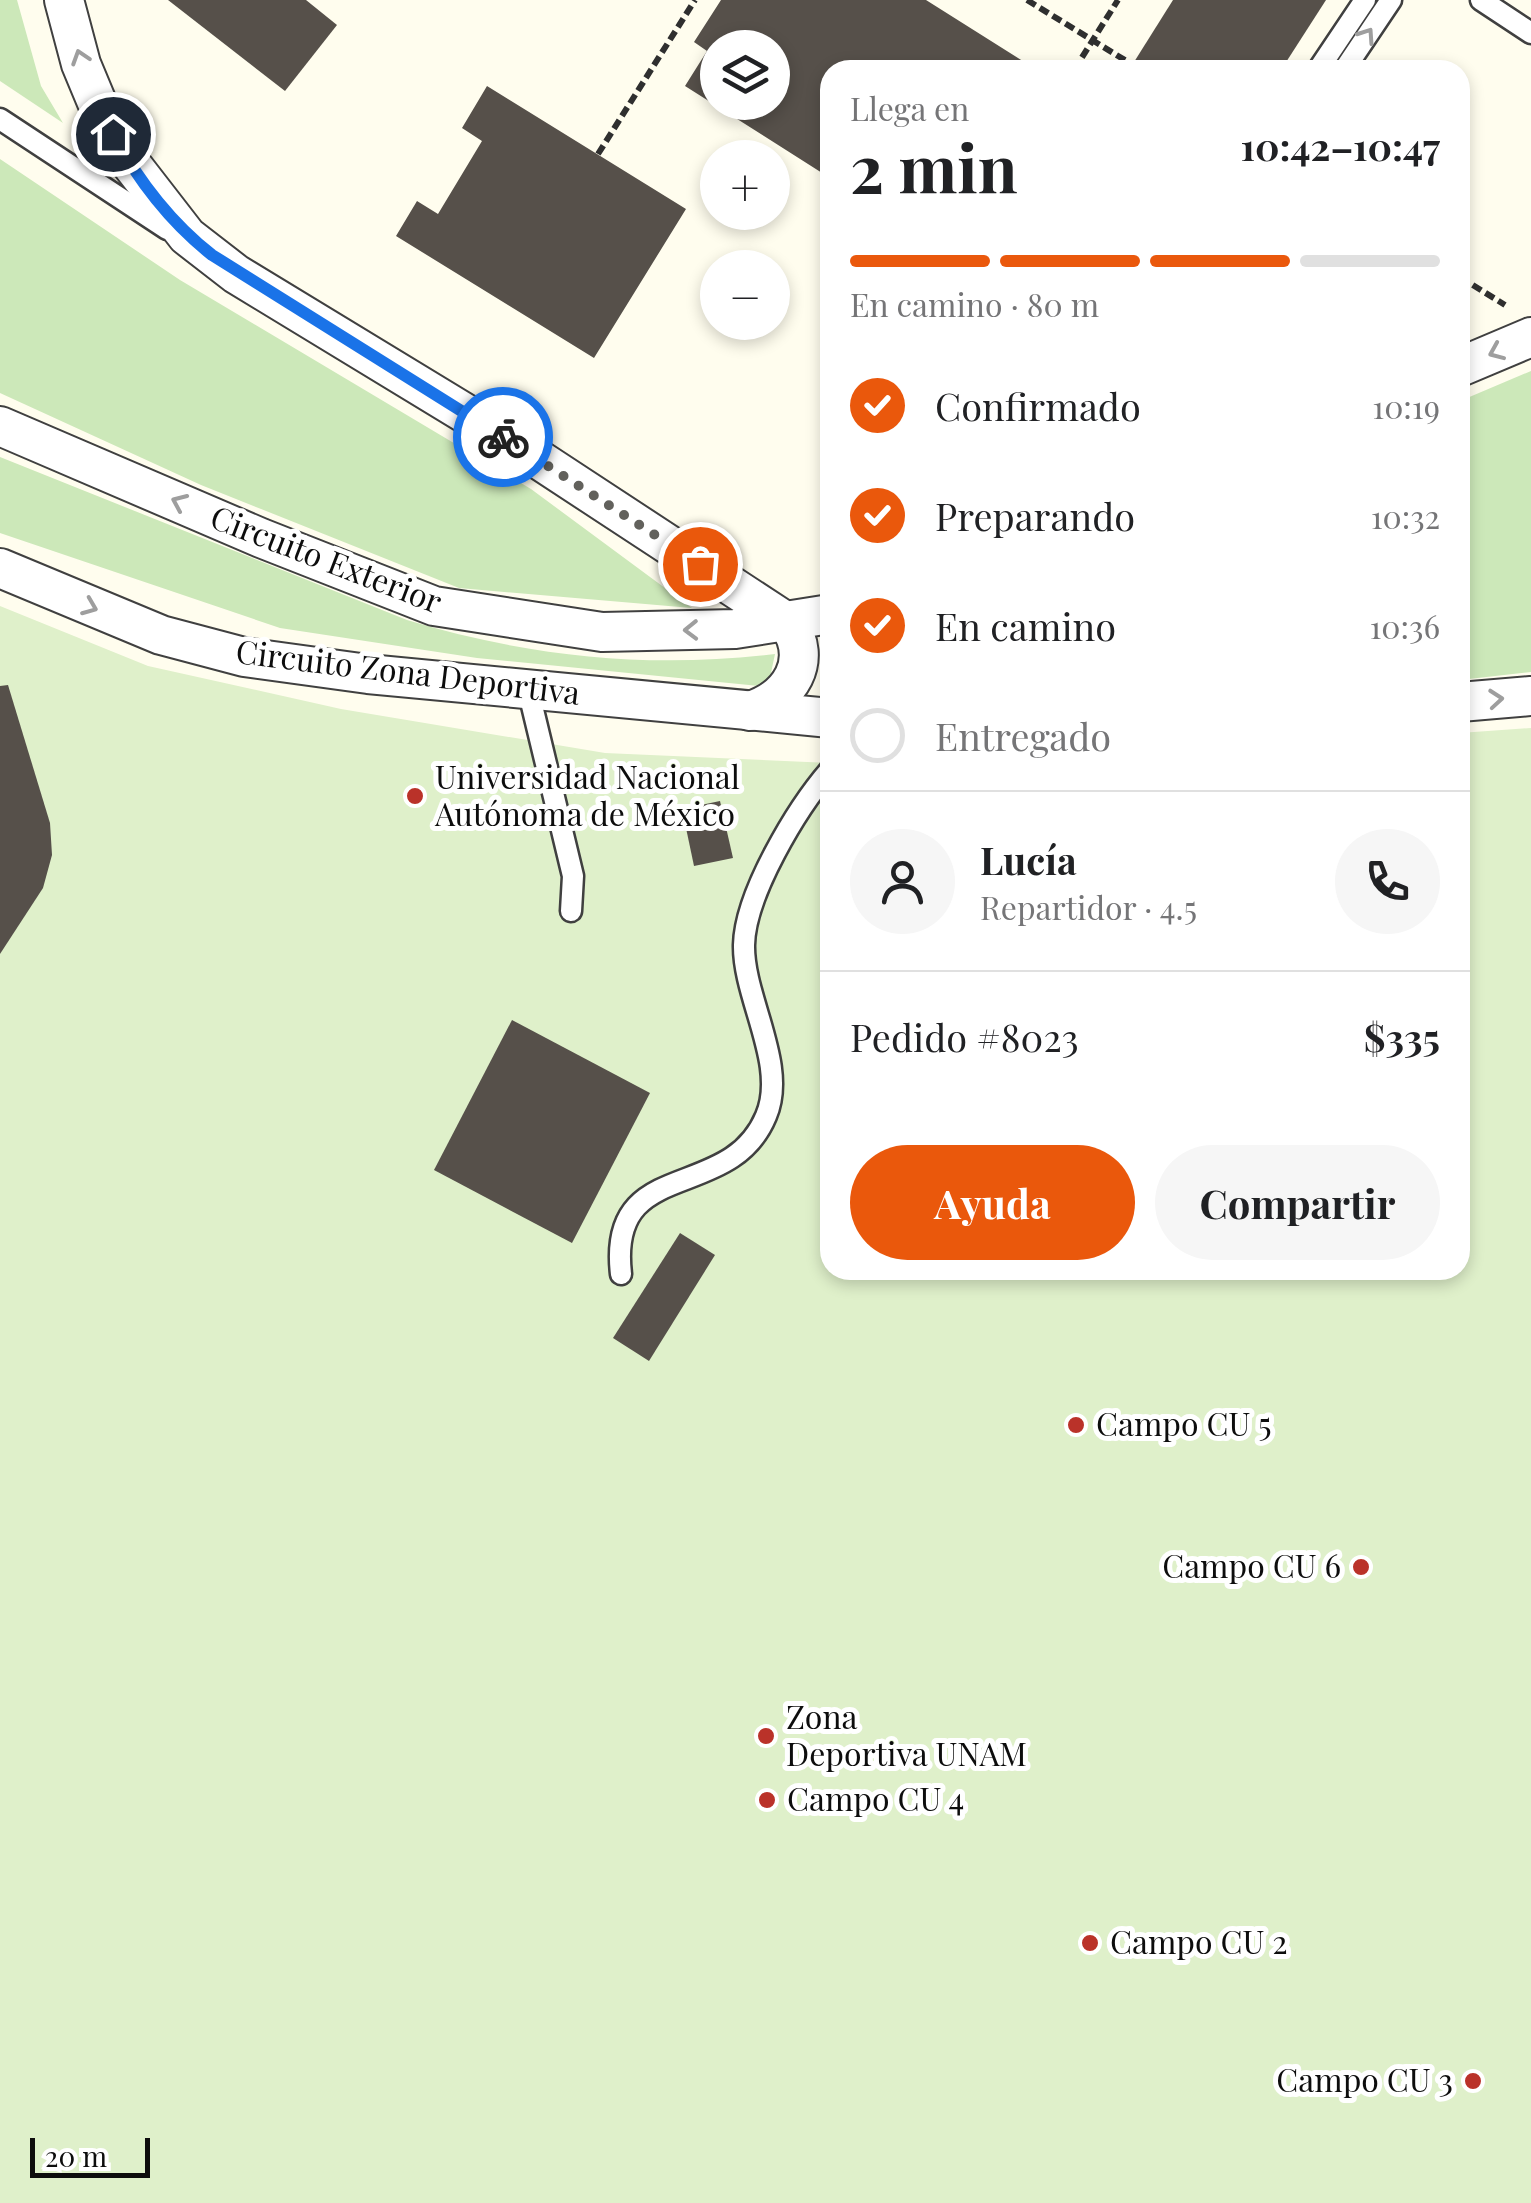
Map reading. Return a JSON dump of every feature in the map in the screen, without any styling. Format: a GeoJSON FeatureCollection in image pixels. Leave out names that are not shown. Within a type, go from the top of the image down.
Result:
{"type":"FeatureCollection","features":[{"type":"Feature","properties":{"kind":"street"},"geometry":{"type":"LineString","coordinates":[[64,0],[81,64],[125,156],[187,236],[236,274],[509,440],[788,623],[798,638],[800,652],[793,681],[767,706],[750,711]]}},
{"type":"Feature","properties":{"kind":"street"},"geometry":{"type":"LineString","coordinates":[[1470,361],[1524,325]]}},
{"type":"Feature","properties":{"kind":"street","name":"Circuito Exterior"},"geometry":{"type":"LineString","coordinates":[[0,426],[261,538],[434,606],[602,632],[734,630],[788,623]]}},
{"type":"Feature","properties":{"kind":"street","name":"Circuito Zona Deportiva"},"geometry":{"type":"LineString","coordinates":[[0,568],[162,634],[244,657],[368,674],[820,717]]}},
{"type":"Feature","properties":{"kind":"street"},"geometry":{"type":"LineString","coordinates":[[788,623],[820,616]]}},
{"type":"Feature","properties":{"kind":"street"},"geometry":{"type":"LineString","coordinates":[[1470,701],[1531,696]]}},
{"type":"Feature","properties":{"kind":"lane"},"geometry":{"type":"LineString","coordinates":[[1325,60],[1365,0]]}},
{"type":"Feature","properties":{"kind":"lane"},"geometry":{"type":"LineString","coordinates":[[1351,60],[1391,0]]}},
{"type":"Feature","properties":{"kind":"lane"},"geometry":{"type":"LineString","coordinates":[[1480,0],[1531,33]]}},
{"type":"Feature","properties":{"kind":"lane"},"geometry":{"type":"LineString","coordinates":[[0,119],[236,274]]}},
{"type":"Feature","properties":{"kind":"lane"},"geometry":{"type":"LineString","coordinates":[[528,689],[573,876],[570,911]]}},
{"type":"Feature","properties":{"kind":"lane"},"geometry":{"type":"LineString","coordinates":[[622,1274],[622,1235],[641,1202],[673,1182],[707,1174],[738,1156],[767,1115],[774,1090],[744,945],[772,860],[792,822],[820,784]]}},
{"type":"Feature","properties":{"kind":"path"},"geometry":{"type":"LineString","coordinates":[[598,154],[695,0]]}},
{"type":"Feature","properties":{"kind":"path"},"geometry":{"type":"LineString","coordinates":[[1027,0],[1125,60]]}},
{"type":"Feature","properties":{"kind":"path"},"geometry":{"type":"LineString","coordinates":[[1080,60],[1118,0]]}},
{"type":"Feature","properties":{"kind":"path"},"geometry":{"type":"LineString","coordinates":[[1470,284],[1524,325]]}},
{"type":"Feature","properties":{"kind":"green space"},"geometry":{"type":"Polygon","coordinates":[[[0,0],[17,0],[41,86],[63,123],[0,81],[0,0]]]}},
{"type":"Feature","properties":{"kind":"green space"},"geometry":{"type":"Polygon","coordinates":[[[0,159],[180,280],[531,489],[692,608],[459,588],[201,485],[0,393],[0,159]]]}},
{"type":"Feature","properties":{"kind":"green space"},"geometry":{"type":"Polygon","coordinates":[[[1531,371],[1531,672],[1470,679],[1470,397],[1531,371]]]}},
{"type":"Feature","properties":{"kind":"green space"},"geometry":{"type":"Polygon","coordinates":[[[0,457],[407,620],[499,643],[590,656],[681,660],[775,654],[768,687],[477,658],[280,628],[0,533],[0,457]]]}},
{"type":"Feature","properties":{"kind":"green space","name":"Zona Deportiva UNAM"},"geometry":{"type":"Polygon","coordinates":[[[0,606],[148,666],[341,709],[605,753],[820,763],[820,1280],[1470,1280],[1470,732],[1531,728],[1531,2203],[0,2203],[0,606]]]}},
{"type":"Feature","properties":{"kind":"building"},"geometry":{"type":"Polygon","coordinates":[[[168,0],[306,0],[337,25],[285,91],[168,0]]]}},
{"type":"Feature","properties":{"kind":"building"},"geometry":{"type":"Polygon","coordinates":[[[721,0],[926,0],[1021,60],[820,60],[820,172],[790,153],[790,140],[770,140],[739,120],[790,120],[790,30],[702,30],[721,0]]]}},
{"type":"Feature","properties":{"kind":"building"},"geometry":{"type":"Polygon","coordinates":[[[1173,0],[1326,0],[1287,60],[1135,60],[1173,0]]]}},
{"type":"Feature","properties":{"kind":"building"},"geometry":{"type":"Polygon","coordinates":[[[700,62],[700,96],[685,86],[700,62]]]}},
{"type":"Feature","properties":{"kind":"building"},"geometry":{"type":"Polygon","coordinates":[[[487,86],[686,209],[594,358],[396,236],[417,201],[438,214],[482,141],[462,128],[487,86]]]}},
{"type":"Feature","properties":{"kind":"building"},"geometry":{"type":"Polygon","coordinates":[[[8,685],[50,823],[52,855],[43,888],[0,954],[0,686],[8,685]]]}},
{"type":"Feature","properties":{"kind":"building"},"geometry":{"type":"Polygon","coordinates":[[[720,801],[733,858],[694,866],[682,809],[720,801]]]}},
{"type":"Feature","properties":{"kind":"building"},"geometry":{"type":"Polygon","coordinates":[[[512,1020],[650,1093],[572,1243],[434,1170],[512,1020]]]}},
{"type":"Feature","properties":{"kind":"building"},"geometry":{"type":"Polygon","coordinates":[[[680,1233],[715,1255],[649,1361],[613,1338],[680,1233]]]}},
{"type":"Feature","properties":{"kind":"way so far"},"geometry":{"type":"LineString","coordinates":[[503,437],[700,564]]}},
{"type":"Feature","properties":{"kind":"place","name":"Universidad Nacional Autónoma de México"},"geometry":{"type":"Point","coordinates":[415,796]}},
{"type":"Feature","properties":{"kind":"place","name":"Campo CU 5"},"geometry":{"type":"Point","coordinates":[1076,1425]}},
{"type":"Feature","properties":{"kind":"place","name":"Campo CU 6"},"geometry":{"type":"Point","coordinates":[1361,1567]}},
{"type":"Feature","properties":{"kind":"place","name":"Zona Deportiva UNAM"},"geometry":{"type":"Point","coordinates":[766,1736]}},
{"type":"Feature","properties":{"kind":"place","name":"Campo CU 4"},"geometry":{"type":"Point","coordinates":[767,1800]}},
{"type":"Feature","properties":{"kind":"place","name":"Campo CU 2"},"geometry":{"type":"Point","coordinates":[1090,1943]}},
{"type":"Feature","properties":{"kind":"place","name":"Campo CU 3"},"geometry":{"type":"Point","coordinates":[1473,2081]}},
{"type":"Feature","properties":{"kind":"route"},"geometry":{"type":"LineString","coordinates":[[113,134],[154,198],[187,236],[236,274],[503,437]]}}]}
